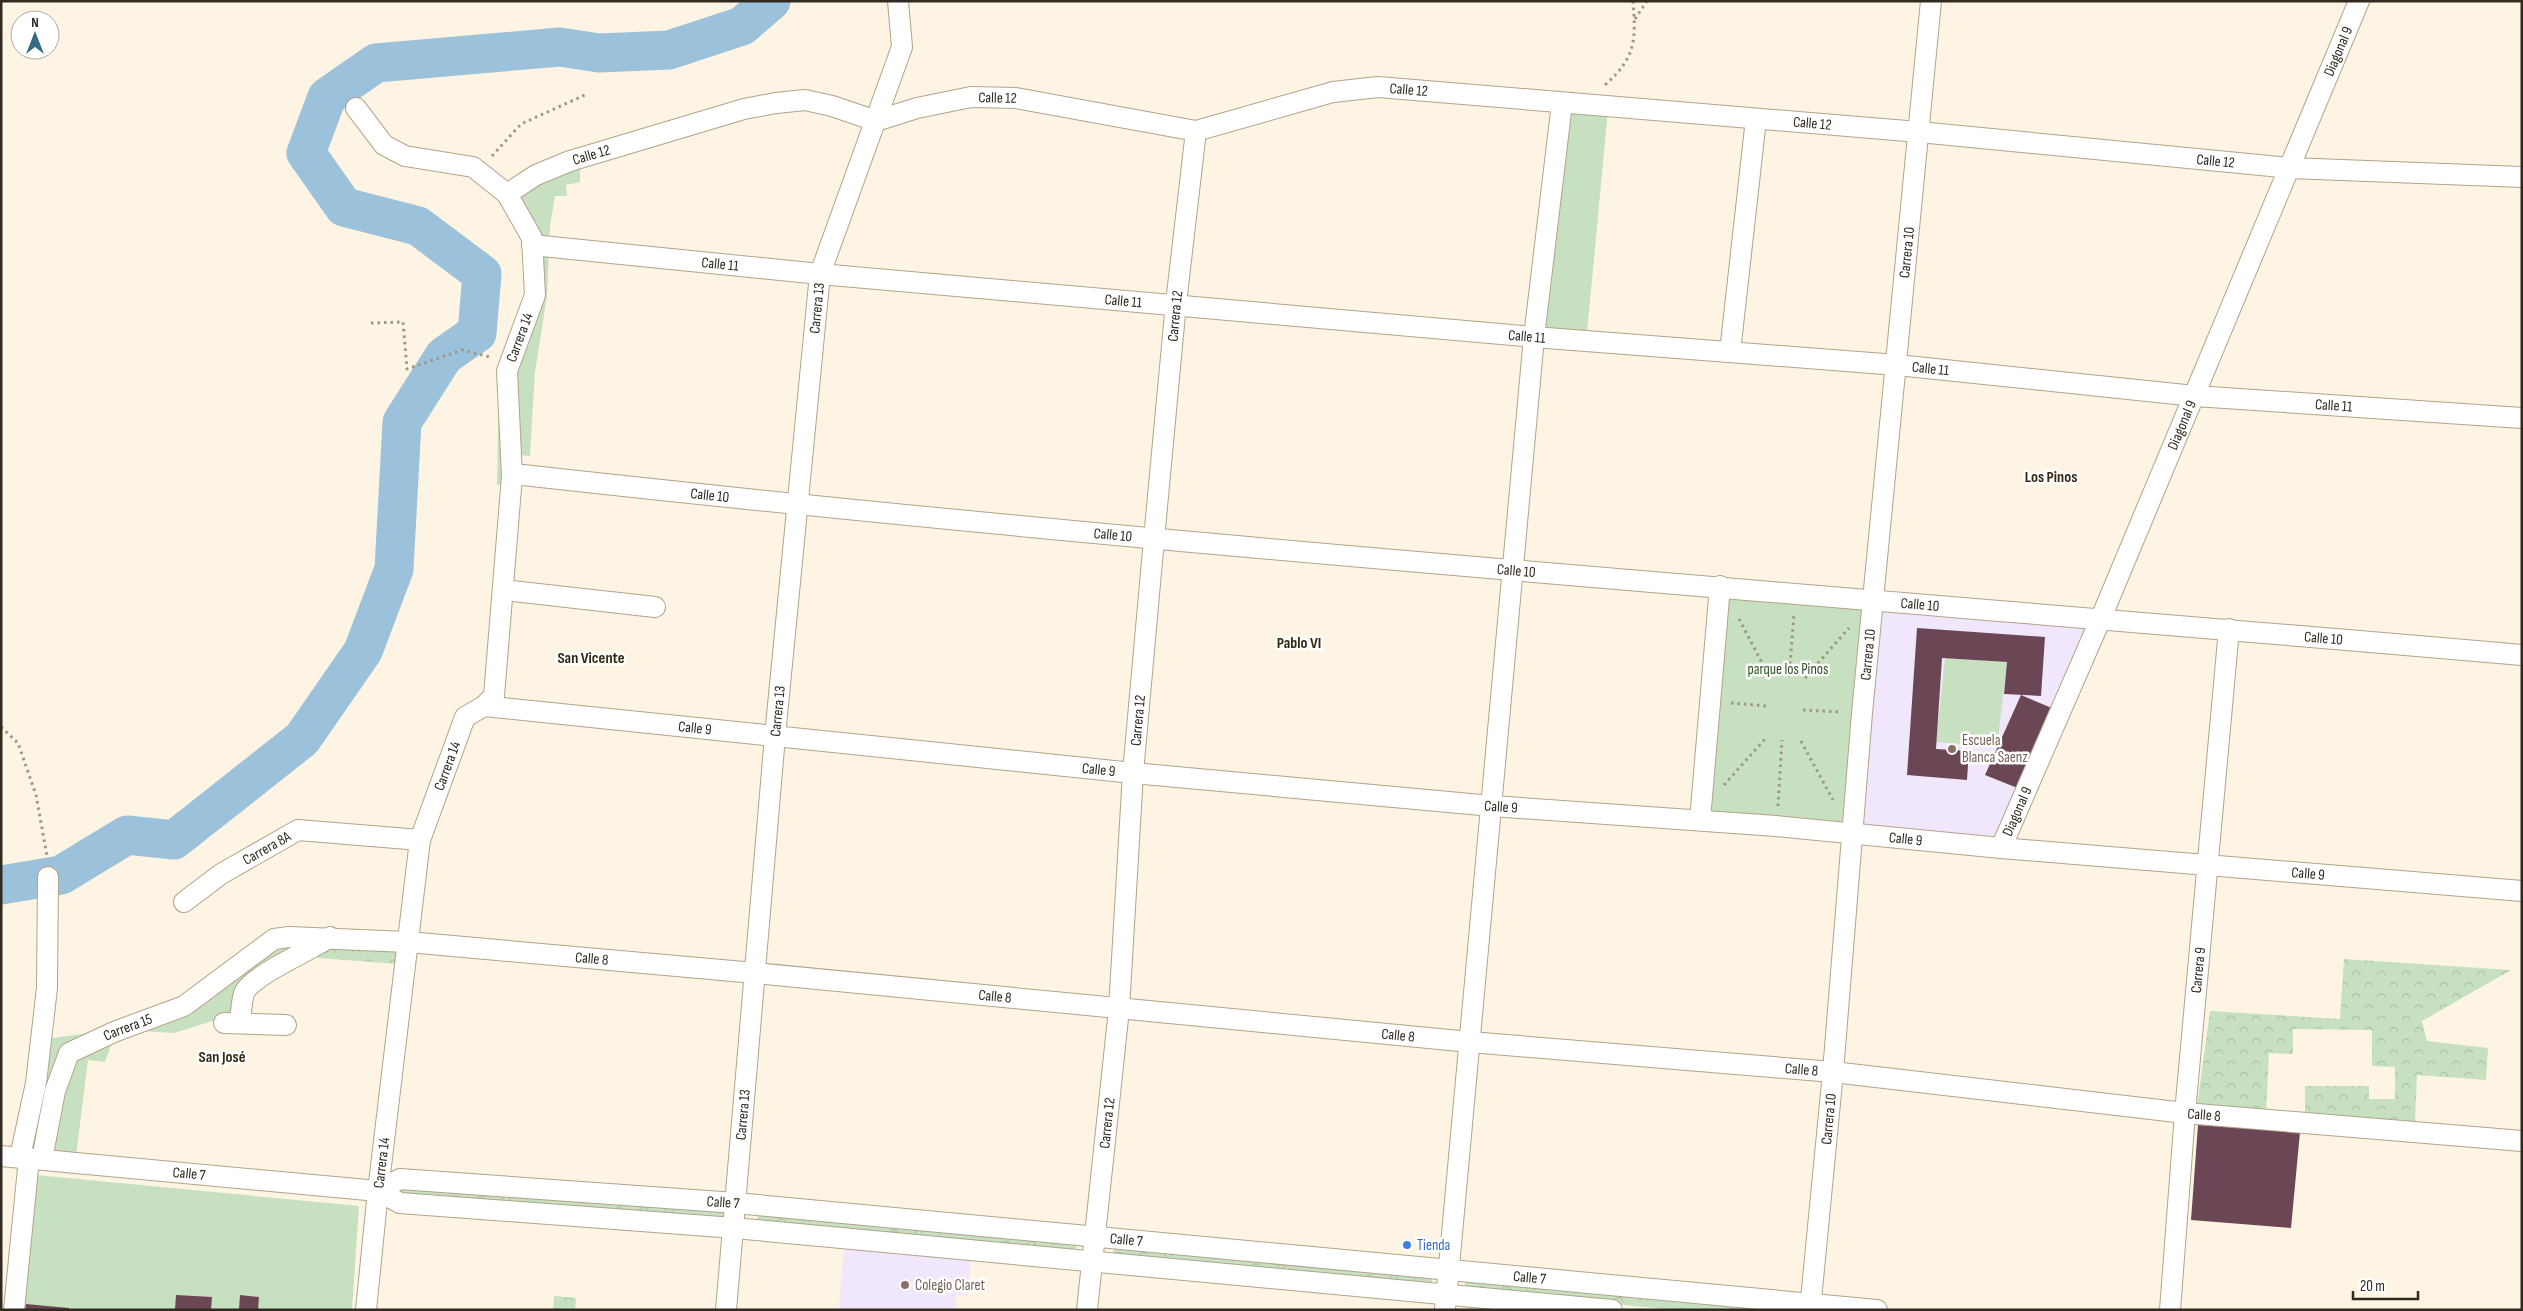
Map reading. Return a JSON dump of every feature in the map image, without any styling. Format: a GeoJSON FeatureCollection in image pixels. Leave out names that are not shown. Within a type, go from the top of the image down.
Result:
{"type":"FeatureCollection","features":[{"type":"Feature","properties":{"kind":"street","name":"Carrera 13"},"geometry":{"type":"LineString","coordinates":[[726,1310],[775,736],[820,274],[902,47],[898,1]]}},
{"type":"Feature","properties":{"kind":"street","name":"Carrera 10"},"geometry":{"type":"LineString","coordinates":[[1810,1307],[1833,1072],[1862,713],[1898,366],[1931,1]]}},
{"type":"Feature","properties":{"kind":"street","name":"Diagonal 9"},"geometry":{"type":"LineString","coordinates":[[2000,848],[2102,618],[2359,1]]}},
{"type":"Feature","properties":{"kind":"street","name":"Calle 12"},"geometry":{"type":"LineString","coordinates":[[507,194],[536,175],[570,161],[760,106],[806,100],[832,106],[876,121],[917,108],[971,97],[1016,98],[1196,131],[1333,92],[1378,87],[1918,132],[2290,168],[2522,177]]}},
{"type":"Feature","properties":{"kind":"street"},"geometry":{"type":"LineString","coordinates":[[1445,1302],[1534,336],[1562,103]]}},
{"type":"Feature","properties":{"kind":"street"},"geometry":{"type":"LineString","coordinates":[[356,108],[384,145],[405,156],[473,168],[507,194],[532,241]]}},
{"type":"Feature","properties":{"kind":"street"},"geometry":{"type":"LineString","coordinates":[[1730,352],[1756,119]]}},
{"type":"Feature","properties":{"kind":"street","name":"Carrera 12"},"geometry":{"type":"LineString","coordinates":[[1087,1310],[1119,1009],[1133,773],[1154,539],[1176,303],[1196,131]]}},
{"type":"Feature","properties":{"kind":"street","name":"Calle 11"},"geometry":{"type":"LineString","coordinates":[[532,241],[820,274],[1898,366],[2195,396],[2522,418]]}},
{"type":"Feature","properties":{"kind":"street","name":"Carrera 14"},"geometry":{"type":"LineString","coordinates":[[366,1310],[378,1191],[420,840],[465,717],[484,706],[494,696],[512,476],[507,374],[535,295],[532,241]]}},
{"type":"Feature","properties":{"kind":"street","name":"Calle 10"},"geometry":{"type":"LineString","coordinates":[[512,476],[523,475],[798,506],[1154,539],[2522,654]]}},
{"type":"Feature","properties":{"kind":"street"},"geometry":{"type":"LineString","coordinates":[[1700,816],[1720,586]]}},
{"type":"Feature","properties":{"kind":"street"},"geometry":{"type":"LineString","coordinates":[[504,590],[655,607]]}},
{"type":"Feature","properties":{"kind":"street","name":"Carrera 9"},"geometry":{"type":"LineString","coordinates":[[2170,1310],[2206,865],[2228,629]]}},
{"type":"Feature","properties":{"kind":"street","name":"Calle 9"},"geometry":{"type":"LineString","coordinates":[[484,706],[1133,773],[1492,806],[1700,816],[1776,826],[2000,848],[2522,891]]}},
{"type":"Feature","properties":{"kind":"street","name":"Carrera 8A"},"geometry":{"type":"LineString","coordinates":[[184,902],[221,874],[298,830],[420,840]]}},
{"type":"Feature","properties":{"kind":"street"},"geometry":{"type":"LineString","coordinates":[[23,1158],[36,1082],[48,988],[48,877]]}},
{"type":"Feature","properties":{"kind":"street"},"geometry":{"type":"LineString","coordinates":[[286,1025],[232,1022],[244,993],[255,979],[311,950],[330,937]]}},
{"type":"Feature","properties":{"kind":"street","name":"Calle 8"},"geometry":{"type":"LineString","coordinates":[[274,939],[330,937],[408,942],[755,973],[1470,1042],[1833,1072],[2185,1113],[2522,1141]]}},
{"type":"Feature","properties":{"kind":"street","name":"Carrera 15"},"geometry":{"type":"LineString","coordinates":[[14,1310],[23,1158],[55,1091],[69,1053],[114,1032],[184,1006],[274,939]]}},
{"type":"Feature","properties":{"kind":"street","name":"Calle 7"},"geometry":{"type":"LineString","coordinates":[[23,1158],[378,1191],[400,1203],[734,1228],[1092,1261],[1445,1302],[1612,1310]]}},
{"type":"Feature","properties":{"kind":"street","name":"Calle 7"},"geometry":{"type":"LineString","coordinates":[[378,1191],[400,1179],[736,1203],[1810,1307],[1876,1310]]}},
{"type":"Feature","properties":{"kind":"path"},"geometry":{"type":"LineString","coordinates":[[1597,105],[1600,88],[1619,72],[1634,51],[1634,1]]}},
{"type":"Feature","properties":{"kind":"path"},"geometry":{"type":"LineString","coordinates":[[1634,20],[1647,1]]}},
{"type":"Feature","properties":{"kind":"path"},"geometry":{"type":"LineString","coordinates":[[478,172],[521,124],[587,94]]}},
{"type":"Feature","properties":{"kind":"path"},"geometry":{"type":"LineString","coordinates":[[371,323],[403,322],[407,370],[462,350],[495,359],[507,374]]}},
{"type":"Feature","properties":{"kind":"path"},"geometry":{"type":"LineString","coordinates":[[1789,677],[1796,594]]}},
{"type":"Feature","properties":{"kind":"path"},"geometry":{"type":"LineString","coordinates":[[1805,678],[1874,600]]}},
{"type":"Feature","properties":{"kind":"path"},"geometry":{"type":"LineString","coordinates":[[1738,618],[1769,676]]}},
{"type":"Feature","properties":{"kind":"path"},"geometry":{"type":"LineString","coordinates":[[1710,701],[1767,706]]}},
{"type":"Feature","properties":{"kind":"path"},"geometry":{"type":"LineString","coordinates":[[1803,710],[1862,713]]}},
{"type":"Feature","properties":{"kind":"path"},"geometry":{"type":"LineString","coordinates":[[1,727],[18,743],[36,796],[48,877]]}},
{"type":"Feature","properties":{"kind":"path"},"geometry":{"type":"LineString","coordinates":[[1700,816],[1765,739]]}},
{"type":"Feature","properties":{"kind":"path"},"geometry":{"type":"LineString","coordinates":[[1776,826],[1782,740]]}},
{"type":"Feature","properties":{"kind":"path"},"geometry":{"type":"LineString","coordinates":[[1801,741],[1852,833]]}},
{"type":"Feature","properties":{"kind":"shaded area","name":"Escuela Blanca Saenz"},"geometry":{"type":"Polygon","coordinates":[[[1880,607],[2089,626],[1997,843],[1859,828],[1880,607]]]}},
{"type":"Feature","properties":{"kind":"shaded area","name":"Colegio Claret"},"geometry":{"type":"Polygon","coordinates":[[[844,1248],[971,1257],[968,1296],[956,1295],[955,1310],[839,1310],[844,1248]]]}},
{"type":"Feature","properties":{"kind":"green space"},"geometry":{"type":"Polygon","coordinates":[[[1567,108],[1608,110],[1587,333],[1545,329],[1567,108]]]}},
{"type":"Feature","properties":{"kind":"green space"},"geometry":{"type":"Polygon","coordinates":[[[580,162],[580,182],[566,185],[567,196],[555,196],[550,227],[547,296],[535,372],[530,456],[514,455],[512,369],[538,294],[519,196],[528,187],[580,162]]]}},
{"type":"Feature","properties":{"kind":"green space"},"geometry":{"type":"Polygon","coordinates":[[[499,374],[507,483],[497,485],[499,374]]]}},
{"type":"Feature","properties":{"kind":"green space","name":"parque los Pinos"},"geometry":{"type":"Polygon","coordinates":[[[1725,592],[1864,604],[1842,824],[1706,813],[1725,592]]]}},
{"type":"Feature","properties":{"kind":"green space"},"geometry":{"type":"Polygon","coordinates":[[[1945,658],[2007,662],[1997,747],[1936,742],[1945,658]]]}},
{"type":"Feature","properties":{"kind":"green space"},"geometry":{"type":"Polygon","coordinates":[[[321,940],[403,945],[399,964],[318,958],[321,940]]]}},
{"type":"Feature","properties":{"kind":"green space"},"geometry":{"type":"Polygon","coordinates":[[[276,942],[307,952],[249,973],[237,1019],[222,1018],[174,1033],[126,1030],[276,942]]]}},
{"type":"Feature","properties":{"kind":"green space"},"geometry":{"type":"Polygon","coordinates":[[[2344,959],[2511,970],[2422,1021],[2427,1041],[2488,1048],[2486,1080],[2417,1075],[2415,1123],[2305,1115],[2305,1086],[2369,1086],[2369,1099],[2395,1099],[2395,1067],[2372,1066],[2372,1030],[2293,1029],[2293,1054],[2269,1053],[2266,1112],[2197,1106],[2210,1011],[2340,1019],[2344,959]]]}},
{"type":"Feature","properties":{"kind":"green space"},"geometry":{"type":"Polygon","coordinates":[[[110,1030],[66,1052],[39,1156],[25,1154],[46,1039],[110,1030]]]}},
{"type":"Feature","properties":{"kind":"green space"},"geometry":{"type":"Polygon","coordinates":[[[114,1037],[105,1062],[88,1060],[76,1156],[48,1153],[73,1056],[114,1037]]]}},
{"type":"Feature","properties":{"kind":"green space"},"geometry":{"type":"Polygon","coordinates":[[[36,1175],[359,1206],[352,1310],[22,1310],[36,1175]]]}},
{"type":"Feature","properties":{"kind":"green space"},"geometry":{"type":"Polygon","coordinates":[[[401,1186],[726,1210],[725,1221],[399,1194],[401,1186]]]}},
{"type":"Feature","properties":{"kind":"green space"},"geometry":{"type":"Polygon","coordinates":[[[758,1211],[1077,1243],[1076,1254],[757,1222],[758,1211]]]}},
{"type":"Feature","properties":{"kind":"green space"},"geometry":{"type":"Polygon","coordinates":[[[1114,1248],[1432,1275],[1432,1285],[1112,1257],[1114,1248]]]}},
{"type":"Feature","properties":{"kind":"green space"},"geometry":{"type":"Polygon","coordinates":[[[1465,1281],[1795,1310],[1677,1310],[1464,1290],[1465,1281]]]}},
{"type":"Feature","properties":{"kind":"green space"},"geometry":{"type":"Polygon","coordinates":[[[554,1296],[576,1298],[575,1310],[553,1310],[554,1296]]]}},
{"type":"Feature","properties":{"kind":"building"},"geometry":{"type":"Polygon","coordinates":[[[1917,628],[2045,637],[2041,696],[2004,694],[2007,662],[1942,658],[1936,749],[1969,751],[1967,780],[1907,775],[1917,628]]]}},
{"type":"Feature","properties":{"kind":"building"},"geometry":{"type":"Polygon","coordinates":[[[2021,695],[2054,709],[2020,789],[1985,775],[2021,695]]]}},
{"type":"Feature","properties":{"kind":"building"},"geometry":{"type":"Polygon","coordinates":[[[2198,1125],[2300,1132],[2291,1228],[2191,1220],[2198,1125]]]}},
{"type":"Feature","properties":{"kind":"building"},"geometry":{"type":"Polygon","coordinates":[[[176,1295],[212,1297],[211,1310],[175,1310],[176,1295]]]}},
{"type":"Feature","properties":{"kind":"building"},"geometry":{"type":"Polygon","coordinates":[[[240,1295],[259,1297],[258,1310],[239,1310],[240,1295]]]}},
{"type":"Feature","properties":{"kind":"building"},"geometry":{"type":"Polygon","coordinates":[[[26,1304],[69,1308],[69,1310],[25,1310],[26,1304]]]}},
{"type":"Feature","properties":{"kind":"waterway"},"geometry":{"type":"LineString","coordinates":[[1,885],[61,875],[127,835],[174,840],[302,739],[363,651],[394,569],[402,422],[444,356],[477,333],[482,274],[418,226],[344,207],[306,153],[327,97],[376,63],[560,47],[599,53],[669,50],[742,26],[771,1]]}},
{"type":"Feature","properties":{"kind":"place","name":"Escuela Blanca Saenz"},"geometry":{"type":"Point","coordinates":[1952,749]}},
{"type":"Feature","properties":{"kind":"place","name":"Tienda"},"geometry":{"type":"Point","coordinates":[1407,1245]}},
{"type":"Feature","properties":{"kind":"place","name":"Colegio Claret"},"geometry":{"type":"Point","coordinates":[905,1285]}},
{"type":"Feature","properties":{"kind":"district","name":"Los Pinos"},"geometry":{"type":"Point","coordinates":[2051,476]}},
{"type":"Feature","properties":{"kind":"district","name":"Pablo VI"},"geometry":{"type":"Point","coordinates":[1299,642]}},
{"type":"Feature","properties":{"kind":"district","name":"San Vicente"},"geometry":{"type":"Point","coordinates":[591,657]}},
{"type":"Feature","properties":{"kind":"district","name":"San José"},"geometry":{"type":"Point","coordinates":[222,1056]}}]}
